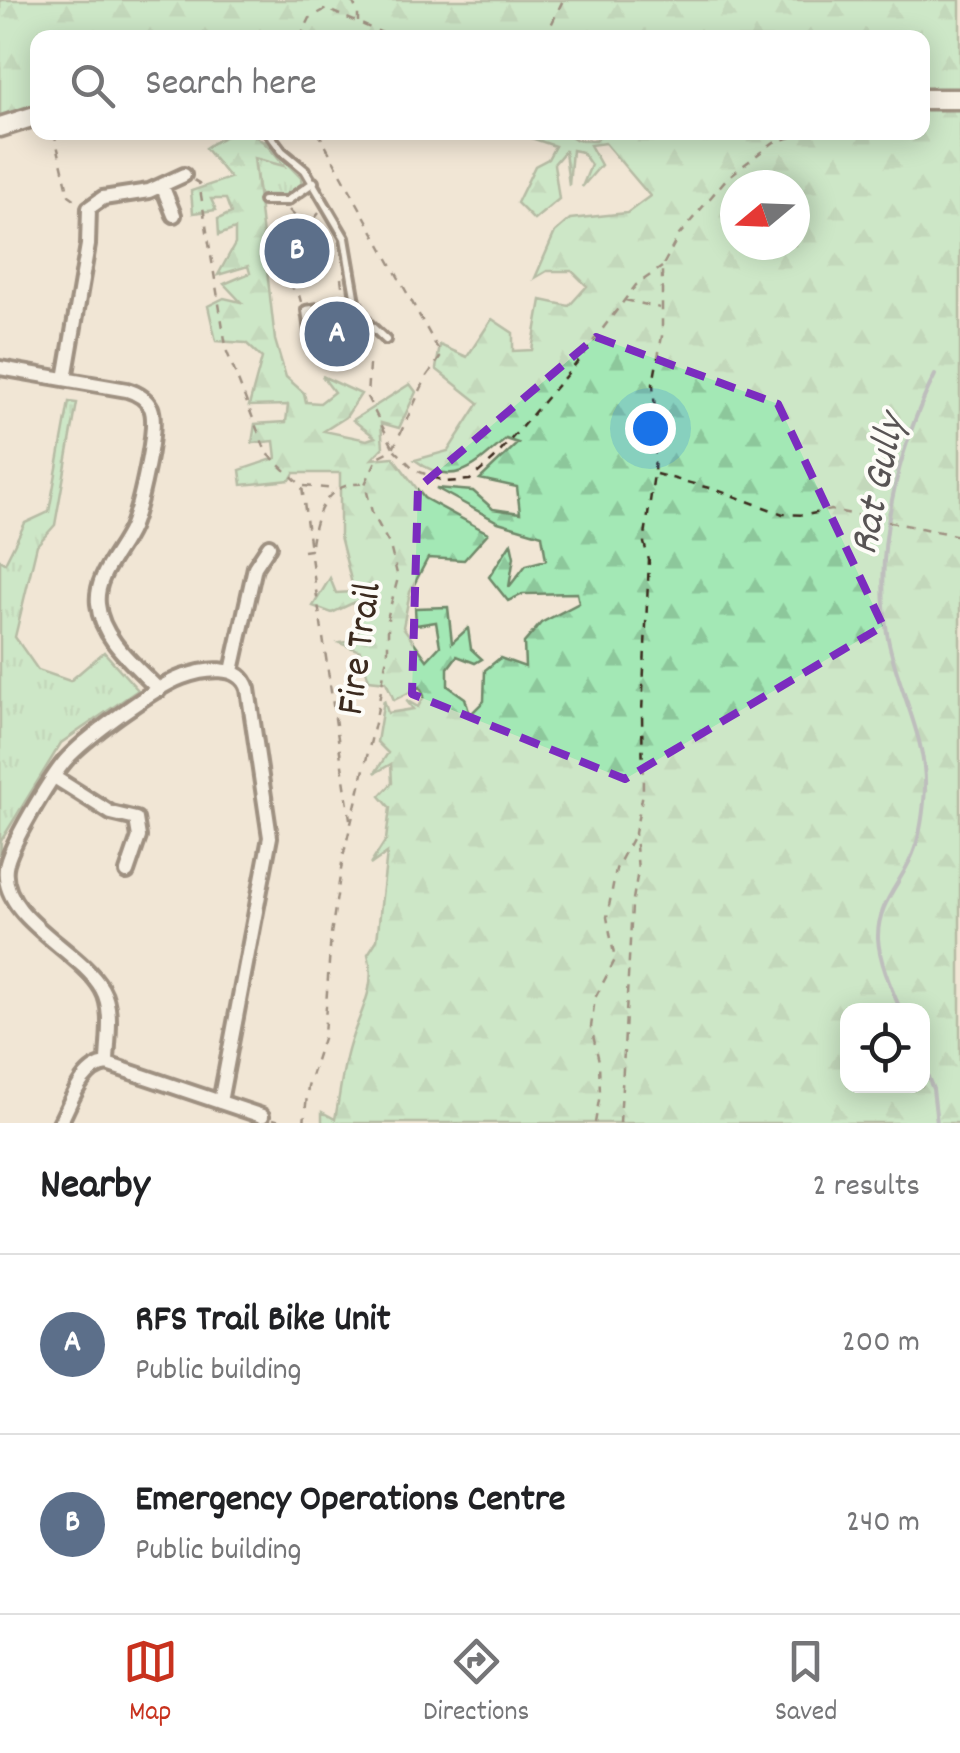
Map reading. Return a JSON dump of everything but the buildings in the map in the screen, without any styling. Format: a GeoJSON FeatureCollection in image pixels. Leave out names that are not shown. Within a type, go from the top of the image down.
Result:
{"type":"FeatureCollection","features":[{"type":"Feature","properties":{"kind":"main road"},"geometry":{"type":"LineString","coordinates":[[930,100],[960,99]]}},
{"type":"Feature","properties":{"kind":"main road"},"geometry":{"type":"LineString","coordinates":[[0,127],[30,117]]}},
{"type":"Feature","properties":{"kind":"street"},"geometry":{"type":"LineString","coordinates":[[65,379],[88,245],[89,208],[102,198],[149,191],[184,175]]}},
{"type":"Feature","properties":{"kind":"street"},"geometry":{"type":"LineString","coordinates":[[162,185],[174,215]]}},
{"type":"Feature","properties":{"kind":"street"},"geometry":{"type":"LineString","coordinates":[[0,368],[137,393],[150,406],[153,428],[135,517],[105,571],[98,598],[103,624],[111,638],[159,690]]}},
{"type":"Feature","properties":{"kind":"street"},"geometry":{"type":"LineString","coordinates":[[232,671],[255,567],[269,546]]}},
{"type":"Feature","properties":{"kind":"street"},"geometry":{"type":"LineString","coordinates":[[106,1064],[108,1012],[102,989],[17,905],[6,884],[11,852],[54,777],[82,746],[183,676],[232,671],[241,676],[248,690],[270,837],[220,1102]]}},
{"type":"Feature","properties":{"kind":"street"},"geometry":{"type":"LineString","coordinates":[[54,777],[111,813],[136,818],[139,838],[127,872]]}},
{"type":"Feature","properties":{"kind":"street"},"geometry":{"type":"LineString","coordinates":[[60,1123],[84,1078],[98,1065],[106,1064],[262,1116]]}},
{"type":"Feature","properties":{"kind":"lane"},"geometry":{"type":"LineString","coordinates":[[275,140],[314,182],[345,238],[356,302],[368,323],[386,340]]}},
{"type":"Feature","properties":{"kind":"lane"},"geometry":{"type":"LineString","coordinates":[[263,201],[287,201],[314,182]]}},
{"type":"Feature","properties":{"kind":"lane"},"geometry":{"type":"LineString","coordinates":[[310,338],[306,310],[356,302]]}},
{"type":"Feature","properties":{"kind":"path"},"geometry":{"type":"LineString","coordinates":[[352,0],[358,24]]}},
{"type":"Feature","properties":{"kind":"path"},"geometry":{"type":"LineString","coordinates":[[549,30],[564,0]]}},
{"type":"Feature","properties":{"kind":"path"},"geometry":{"type":"LineString","coordinates":[[304,30],[310,18],[326,9],[373,30]]}},
{"type":"Feature","properties":{"kind":"path"},"geometry":{"type":"LineString","coordinates":[[56,140],[69,195],[89,208]]}},
{"type":"Feature","properties":{"kind":"path"},"geometry":{"type":"LineString","coordinates":[[184,175],[199,183],[227,352],[266,452],[302,486],[336,489],[365,484],[378,457],[394,448],[427,376],[440,358],[322,140]]}},
{"type":"Feature","properties":{"kind":"path"},"geometry":{"type":"LineString","coordinates":[[369,365],[367,398],[394,448],[414,470],[446,482],[470,480],[494,459],[564,378],[636,285],[662,266],[679,235],[727,178],[781,140]]}},
{"type":"Feature","properties":{"kind":"path"},"geometry":{"type":"LineString","coordinates":[[288,210],[334,258]]}},
{"type":"Feature","properties":{"kind":"path"},"geometry":{"type":"LineString","coordinates":[[305,231],[321,210]]}},
{"type":"Feature","properties":{"kind":"path"},"geometry":{"type":"LineString","coordinates":[[594,1123],[600,1077],[591,1027],[595,998],[615,960],[607,916],[616,868],[634,833],[642,794],[649,560],[644,542],[654,474],[653,384],[662,336],[662,266]]}},
{"type":"Feature","properties":{"kind":"path"},"geometry":{"type":"LineString","coordinates":[[282,270],[299,283],[306,310]]}},
{"type":"Feature","properties":{"kind":"path"},"geometry":{"type":"LineString","coordinates":[[340,278],[343,295]]}},
{"type":"Feature","properties":{"kind":"path"},"geometry":{"type":"LineString","coordinates":[[292,289],[299,283]]}},
{"type":"Feature","properties":{"kind":"path"},"geometry":{"type":"LineString","coordinates":[[625,300],[662,309]]}},
{"type":"Feature","properties":{"kind":"path"},"geometry":{"type":"LineString","coordinates":[[654,474],[718,490],[783,514],[831,510],[960,536]]}},
{"type":"Feature","properties":{"kind":"path","name":"Fire Trail"},"geometry":{"type":"LineString","coordinates":[[304,1123],[308,1086],[324,1035],[331,934],[351,823],[376,719],[388,650],[388,616],[398,578],[390,546],[372,512],[365,484]]}},
{"type":"Feature","properties":{"kind":"path"},"geometry":{"type":"LineString","coordinates":[[302,486],[351,823]]}},
{"type":"Feature","properties":{"kind":"path"},"geometry":{"type":"LineString","coordinates":[[310,550],[316,514],[336,489]]}},
{"type":"Feature","properties":{"kind":"path"},"geometry":{"type":"LineString","coordinates":[[303,551],[310,550]]}},
{"type":"Feature","properties":{"kind":"path"},"geometry":{"type":"LineString","coordinates":[[620,1123],[632,905],[638,871],[634,833]]}},
{"type":"Feature","properties":{"kind":"path"},"geometry":{"type":"LineString","coordinates":[[262,1116],[288,1123]]}},
{"type":"Feature","properties":{"kind":"highlighted area"},"geometry":{"type":"Polygon","coordinates":[[[596,337],[778,404],[883,626],[625,779],[412,694],[418,488],[596,337]]]}},
{"type":"Feature","properties":{"kind":"green space"},"geometry":{"type":"Polygon","coordinates":[[[0,0],[960,0],[960,91],[930,90],[930,30],[30,30],[30,109],[0,118],[0,0]]]}},
{"type":"Feature","properties":{"kind":"green space"},"geometry":{"type":"Polygon","coordinates":[[[930,109],[960,109],[960,1123],[322,1123],[322,1112],[335,1119],[347,1056],[369,990],[368,954],[377,940],[387,853],[370,865],[386,840],[390,808],[380,796],[392,783],[391,764],[375,773],[388,753],[377,742],[384,700],[388,713],[413,709],[406,700],[418,707],[424,696],[420,687],[394,700],[386,682],[369,680],[360,651],[340,643],[359,640],[357,601],[332,613],[313,606],[330,578],[336,593],[354,592],[340,536],[340,473],[294,473],[290,480],[242,485],[240,470],[276,458],[274,441],[252,443],[255,424],[286,422],[288,405],[249,406],[262,358],[246,343],[216,341],[208,306],[224,298],[241,302],[224,284],[250,273],[248,266],[218,275],[235,244],[235,229],[219,235],[218,219],[231,213],[226,199],[211,199],[216,210],[193,213],[191,191],[230,178],[205,148],[219,140],[260,140],[284,166],[254,158],[275,340],[286,377],[304,393],[306,402],[320,403],[334,392],[322,376],[361,394],[346,417],[324,431],[367,440],[375,437],[353,420],[410,384],[416,392],[399,428],[381,423],[383,447],[372,459],[393,457],[424,498],[488,533],[464,560],[428,558],[410,592],[403,627],[427,660],[440,646],[436,622],[416,625],[415,608],[448,607],[452,643],[468,628],[471,649],[482,659],[475,663],[457,656],[448,668],[448,686],[465,698],[470,715],[484,701],[485,670],[500,658],[525,667],[524,643],[541,623],[579,603],[577,593],[523,594],[508,601],[489,577],[511,543],[514,557],[509,587],[526,565],[546,560],[542,535],[498,522],[436,488],[473,491],[493,509],[520,513],[517,487],[480,479],[518,443],[506,439],[474,465],[453,473],[429,469],[415,460],[448,451],[479,403],[436,369],[440,345],[467,357],[492,319],[513,333],[513,351],[532,350],[541,300],[569,306],[587,286],[572,271],[547,271],[535,278],[555,232],[570,219],[627,213],[650,196],[605,143],[590,145],[601,165],[582,187],[591,165],[582,152],[572,150],[569,186],[565,151],[554,164],[559,199],[534,220],[517,203],[535,166],[548,159],[555,146],[537,140],[930,140],[930,109]]]}},
{"type":"Feature","properties":{"kind":"green space"},"geometry":{"type":"Polygon","coordinates":[[[264,140],[301,178],[302,184],[287,195],[259,195],[254,157],[283,165],[264,140]]]}},
{"type":"Feature","properties":{"kind":"green space"},"geometry":{"type":"Polygon","coordinates":[[[69,402],[77,403],[55,525],[37,545],[15,637],[38,670],[70,681],[104,652],[138,690],[61,743],[1,841],[0,860],[0,560],[5,563],[25,523],[49,512],[69,402]]]}},
{"type":"Feature","properties":{"kind":"waterway","name":"Rat Gully"},"geometry":{"type":"LineString","coordinates":[[898,1003],[881,956],[879,925],[915,848],[925,788],[921,749],[887,633],[886,534],[900,467],[935,375]]}},
{"type":"Feature","properties":{"kind":"waterway","name":"Rat Gully"},"geometry":{"type":"LineString","coordinates":[[930,1082],[937,1123]]}},
{"type":"Feature","properties":{"kind":"place","name":"Emergency Operations Centre"},"geometry":{"type":"Point","coordinates":[297,251]}},
{"type":"Feature","properties":{"kind":"place","name":"RFS Trail Bike Unit"},"geometry":{"type":"Point","coordinates":[337,334]}}]}
